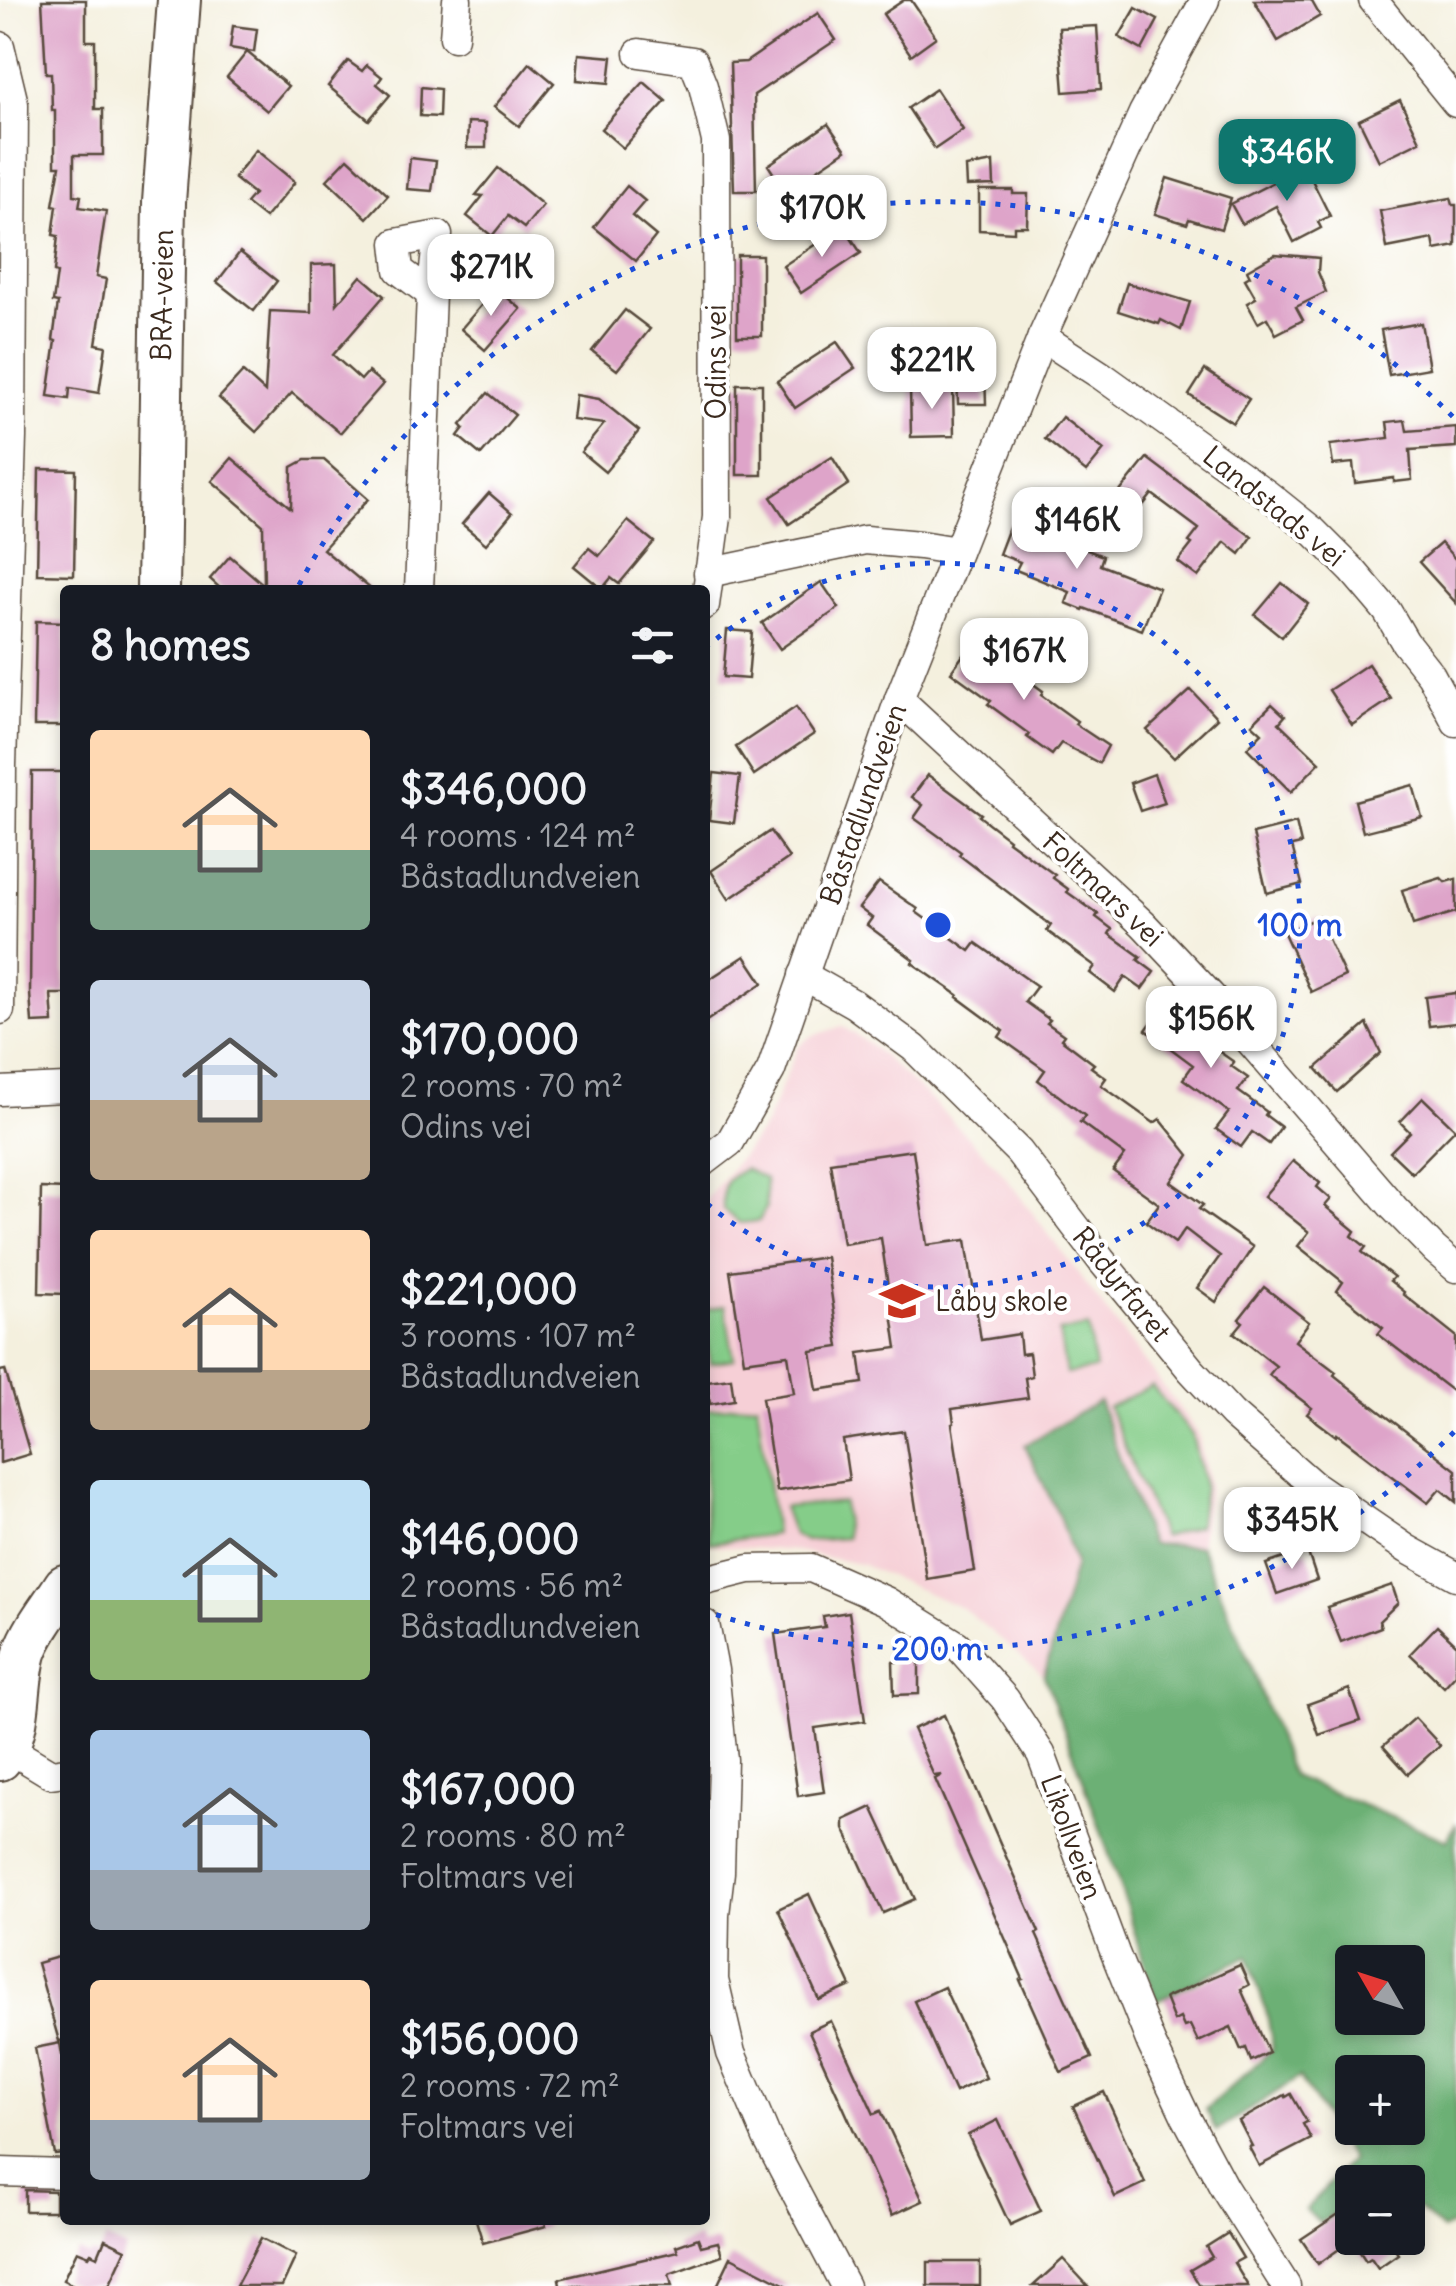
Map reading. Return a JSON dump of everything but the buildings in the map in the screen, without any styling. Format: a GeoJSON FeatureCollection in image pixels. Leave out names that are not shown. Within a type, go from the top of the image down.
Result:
{"type":"FeatureCollection","features":[{"type":"Feature","properties":{"kind":"main road","name":"BRA-veien"},"geometry":{"type":"LineString","coordinates":[[158,585],[164,202],[178,0]]}},
{"type":"Feature","properties":{"kind":"main road"},"geometry":{"type":"LineString","coordinates":[[4,1754],[15,1728],[26,1650],[60,1594]]}},
{"type":"Feature","properties":{"kind":"street"},"geometry":{"type":"LineString","coordinates":[[454,38],[457,0]]}},
{"type":"Feature","properties":{"kind":"street","name":"Båstadlundveien"},"geometry":{"type":"LineString","coordinates":[[710,1158],[730,1142],[771,1070],[900,699],[1042,337],[1142,113],[1205,0]]}},
{"type":"Feature","properties":{"kind":"street"},"geometry":{"type":"LineString","coordinates":[[1373,0],[1456,103]]}},
{"type":"Feature","properties":{"kind":"street"},"geometry":{"type":"LineString","coordinates":[[0,46],[14,104],[12,437],[1,765],[0,1010]]}},
{"type":"Feature","properties":{"kind":"street","name":"Odins vei"},"geometry":{"type":"LineString","coordinates":[[639,53],[693,61],[716,141],[717,517],[707,585]]}},
{"type":"Feature","properties":{"kind":"street"},"geometry":{"type":"LineString","coordinates":[[419,585],[431,294]]}},
{"type":"Feature","properties":{"kind":"street","name":"Landstads vei"},"geometry":{"type":"LineString","coordinates":[[1042,337],[1255,485],[1313,531],[1387,611],[1431,676],[1456,722]]}},
{"type":"Feature","properties":{"kind":"street"},"geometry":{"type":"LineString","coordinates":[[708,573],[865,540],[957,551]]}},
{"type":"Feature","properties":{"kind":"street","name":"Foltmars vei"},"geometry":{"type":"LineString","coordinates":[[900,699],[1143,924],[1210,995],[1394,1208],[1456,1268]]}},
{"type":"Feature","properties":{"kind":"street","name":"Rådyrfaret"},"geometry":{"type":"LineString","coordinates":[[803,975],[854,1004],[914,1048],[1019,1152],[1101,1260],[1232,1414],[1312,1484],[1407,1550],[1456,1576]]}},
{"type":"Feature","properties":{"kind":"street"},"geometry":{"type":"LineString","coordinates":[[0,1091],[60,1088]]}},
{"type":"Feature","properties":{"kind":"street","name":"Likollveien"},"geometry":{"type":"LineString","coordinates":[[710,1579],[749,1569],[811,1568],[886,1601],[957,1645],[1005,1699],[1041,1754],[1114,1953],[1165,2073],[1224,2188],[1286,2286]]}},
{"type":"Feature","properties":{"kind":"street"},"geometry":{"type":"LineString","coordinates":[[710,1650],[723,1760],[714,1980],[731,2053],[768,2138],[845,2286]]}},
{"type":"Feature","properties":{"kind":"street"},"geometry":{"type":"LineString","coordinates":[[4,1754],[51,1774],[60,1773]]}},
{"type":"Feature","properties":{"kind":"street"},"geometry":{"type":"LineString","coordinates":[[0,2172],[60,2174]]}},
{"type":"Feature","properties":{"kind":"shaded area","name":"Låby skole"},"geometry":{"type":"Polygon","coordinates":[[[842,1026],[869,1044],[998,1167],[1198,1433],[1209,1486],[1200,1546],[1150,1545],[1100,1402],[1059,1517],[1075,1564],[1044,1676],[964,1609],[863,1565],[797,1551],[710,1545],[710,1195],[765,1126],[798,1047],[810,1037],[842,1026]]]}},
{"type":"Feature","properties":{"kind":"green space"},"geometry":{"type":"Polygon","coordinates":[[[745,1169],[765,1179],[766,1208],[759,1221],[740,1223],[723,1210],[723,1195],[727,1180],[745,1169]]]}},
{"type":"Feature","properties":{"kind":"green space"},"geometry":{"type":"Polygon","coordinates":[[[725,1306],[734,1359],[710,1363],[710,1309],[725,1306]]]}},
{"type":"Feature","properties":{"kind":"green space"},"geometry":{"type":"Polygon","coordinates":[[[1088,1327],[1095,1369],[1066,1374],[1059,1332],[1088,1327]]]}},
{"type":"Feature","properties":{"kind":"green space"},"geometry":{"type":"Polygon","coordinates":[[[1152,1386],[1192,1435],[1204,1486],[1198,1526],[1163,1537],[1108,1407],[1152,1386]]]}},
{"type":"Feature","properties":{"kind":"green space"},"geometry":{"type":"Polygon","coordinates":[[[1099,1401],[1150,1544],[1200,1546],[1292,1776],[1447,1840],[1456,1823],[1456,2223],[1442,2230],[1425,2215],[1425,2165],[1346,2165],[1351,2160],[1342,2145],[1425,2145],[1425,2055],[1335,2055],[1335,2134],[1300,2077],[1216,2131],[1206,2109],[1273,2049],[1267,2014],[1248,1956],[1156,2001],[1122,1892],[1044,1676],[1075,1564],[1059,1517],[1025,1445],[1099,1401]]]}},
{"type":"Feature","properties":{"kind":"green space"},"geometry":{"type":"Polygon","coordinates":[[[757,1403],[775,1534],[710,1543],[710,1409],[757,1403]]]}},
{"type":"Feature","properties":{"kind":"green space"},"geometry":{"type":"Polygon","coordinates":[[[843,1502],[846,1538],[805,1541],[793,1534],[783,1507],[843,1502]]]}},
{"type":"Feature","properties":{"kind":"green space"},"geometry":{"type":"Polygon","coordinates":[[[1335,2177],[1335,2213],[1320,2223],[1305,2210],[1335,2177]]]}},
{"type":"Feature","properties":{"kind":"place","name":"Låby skole"},"geometry":{"type":"Point","coordinates":[902,1301]}}]}
